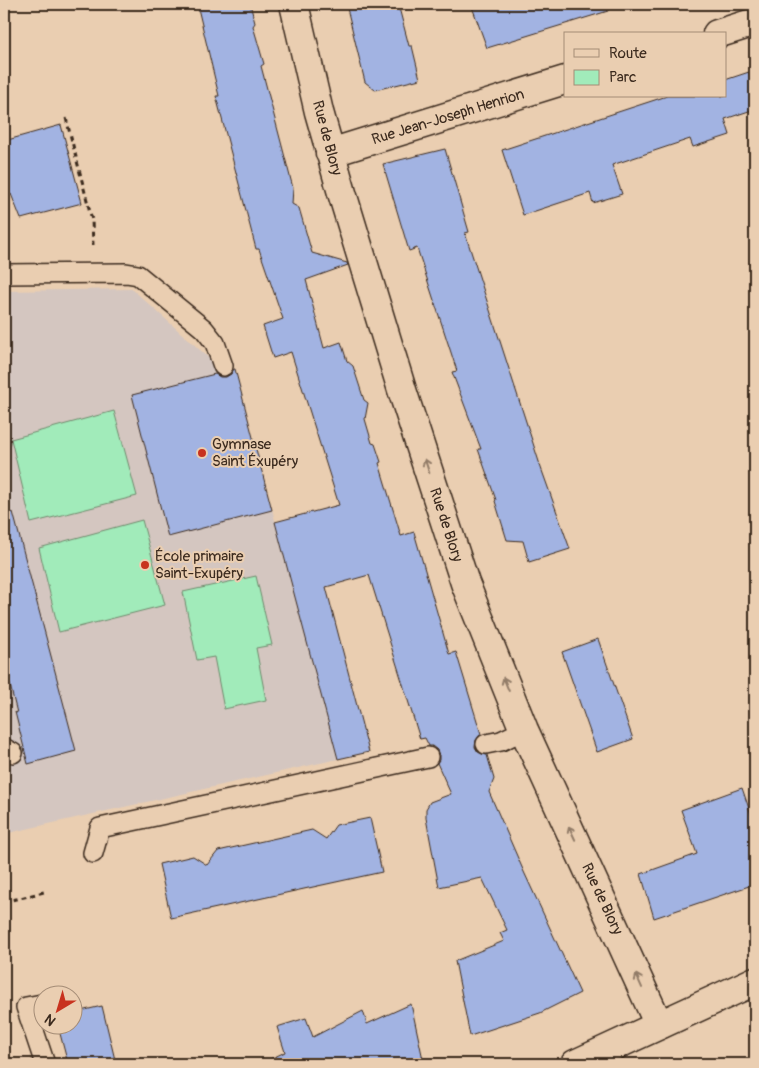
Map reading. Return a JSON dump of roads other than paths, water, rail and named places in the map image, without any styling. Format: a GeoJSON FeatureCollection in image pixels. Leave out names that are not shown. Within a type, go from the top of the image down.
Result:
{"type":"FeatureCollection","features":[{"type":"Feature","properties":{"kind":"street","name":"Rue de Blory"},"geometry":{"type":"LineString","coordinates":[[294,4],[330,153],[402,390],[465,583],[524,730],[659,1025]]}},
{"type":"Feature","properties":{"kind":"street"},"geometry":{"type":"LineString","coordinates":[[723,32],[755,22]]}},
{"type":"Feature","properties":{"kind":"street","name":"Rue Jean-Joseph Henrion"},"geometry":{"type":"LineString","coordinates":[[330,153],[564,80]]}},
{"type":"Feature","properties":{"kind":"street"},"geometry":{"type":"LineString","coordinates":[[575,1064],[755,981]]}},
{"type":"Feature","properties":{"kind":"lane"},"geometry":{"type":"LineString","coordinates":[[4,274],[126,273],[138,275],[204,329],[215,343],[224,366]]}},
{"type":"Feature","properties":{"kind":"lane"},"geometry":{"type":"LineString","coordinates":[[486,744],[501,741],[524,730]]}},
{"type":"Feature","properties":{"kind":"lane"},"geometry":{"type":"LineString","coordinates":[[93,853],[100,828],[428,757]]}},
{"type":"Feature","properties":{"kind":"lane"},"geometry":{"type":"LineString","coordinates":[[32,1006],[26,1007],[32,1025]]}},
{"type":"Feature","properties":{"kind":"lane"},"geometry":{"type":"LineString","coordinates":[[36,1036],[45,1064]]}},
{"type":"Feature","properties":{"kind":"place","name":"Gymnase Saint Éxupéry"},"geometry":{"type":"Point","coordinates":[202,453]}},
{"type":"Feature","properties":{"kind":"place","name":"École primaire Saint-Exupéry"},"geometry":{"type":"Point","coordinates":[145,565]}}]}
